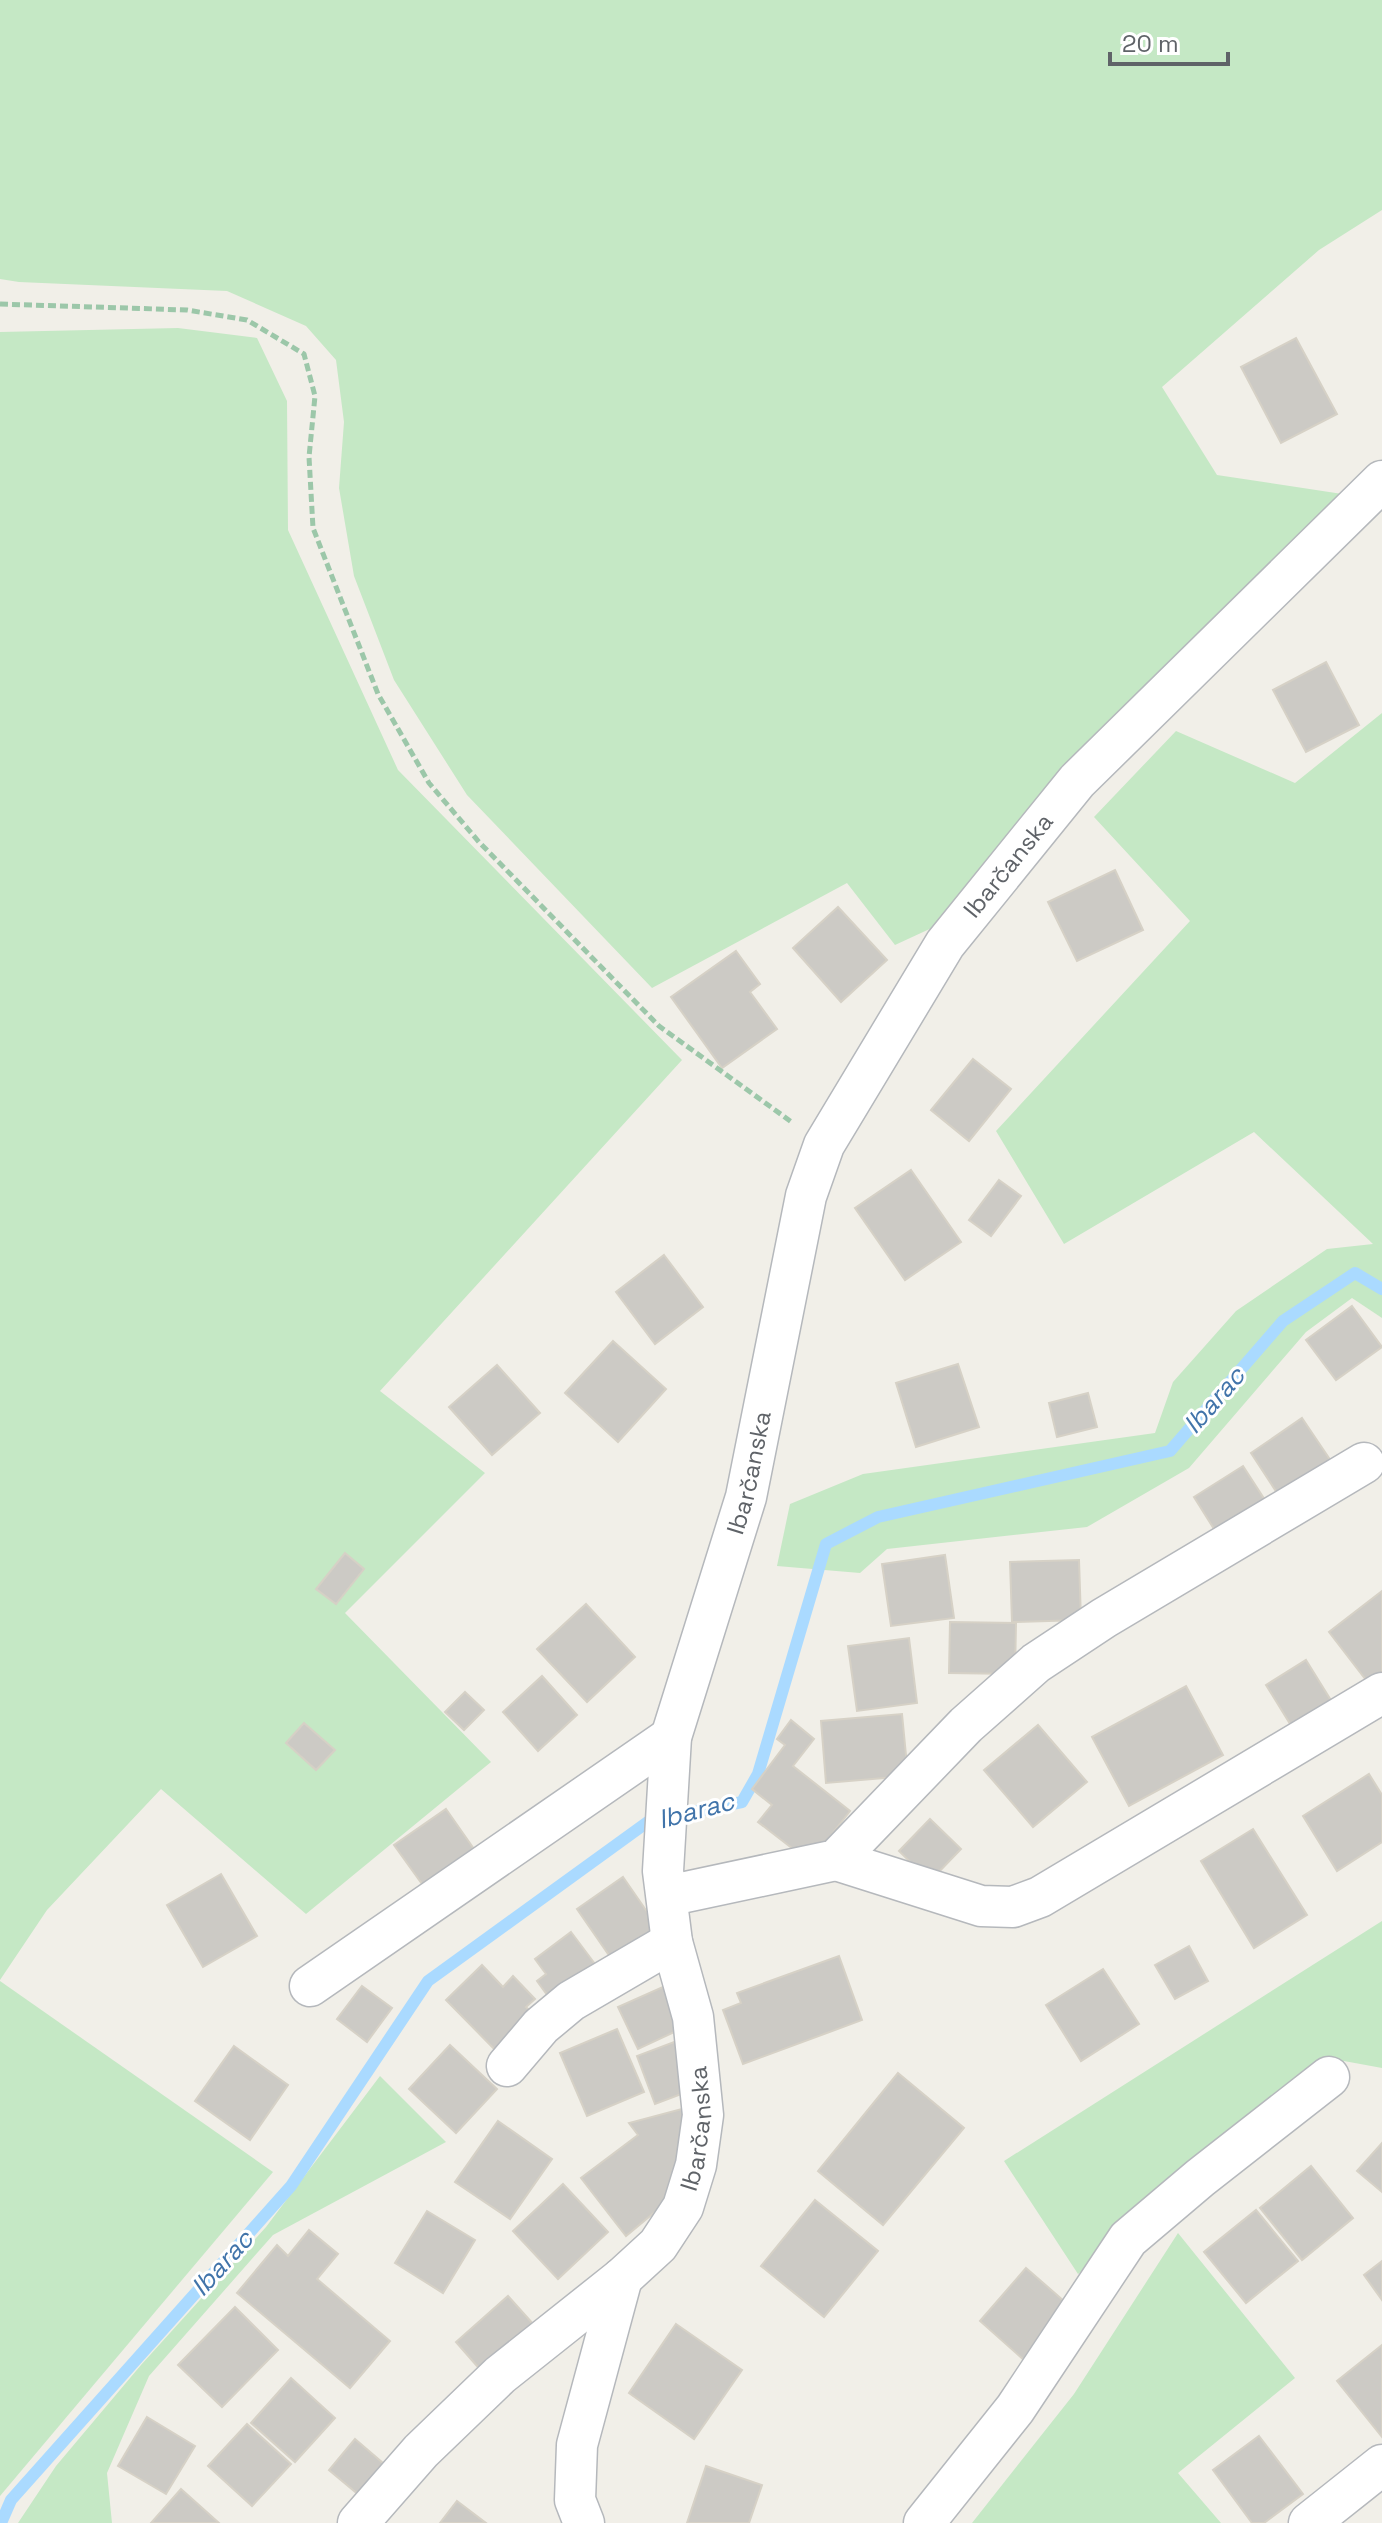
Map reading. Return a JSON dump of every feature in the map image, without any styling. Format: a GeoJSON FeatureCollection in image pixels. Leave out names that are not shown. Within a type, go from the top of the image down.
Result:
{"type":"FeatureCollection","features":[{"type":"Feature","properties":{"kind":"street","name":"Ibarčanska"},"geometry":{"type":"LineString","coordinates":[[358,2523],[421,2451],[500,2375],[622,2278],[658,2245],[683,2207],[696,2165],[703,2115],[693,2017],[672,1942],[665,1884],[671,1737],[746,1497],[806,1196],[824,1145],[945,944],[1077,781],[1382,481]]}},
{"type":"Feature","properties":{"kind":"street"},"geometry":{"type":"LineString","coordinates":[[836,1860],[966,1725],[1036,1663],[1104,1618],[1364,1463]]}},
{"type":"Feature","properties":{"kind":"street"},"geometry":{"type":"LineString","coordinates":[[665,1884],[836,1860],[981,1906],[1013,1907],[1040,1897],[1382,1693]]}},
{"type":"Feature","properties":{"kind":"street"},"geometry":{"type":"LineString","coordinates":[[310,1986],[671,1737]]}},
{"type":"Feature","properties":{"kind":"street"},"geometry":{"type":"LineString","coordinates":[[507,2066],[541,2026],[571,2001],[672,1942]]}},
{"type":"Feature","properties":{"kind":"street"},"geometry":{"type":"LineString","coordinates":[[924,2523],[1015,2409],[1128,2239],[1178,2195],[1329,2077]]}},
{"type":"Feature","properties":{"kind":"street"},"geometry":{"type":"LineString","coordinates":[[584,2523],[575,2500],[577,2445],[622,2278]]}},
{"type":"Feature","properties":{"kind":"street"},"geometry":{"type":"LineString","coordinates":[[1309,2523],[1382,2465]]}},
{"type":"Feature","properties":{"kind":"path"},"geometry":{"type":"LineString","coordinates":[[0,304],[187,310],[247,320],[304,354],[315,396],[309,457],[313,528],[378,694],[429,783],[479,842],[659,1026],[824,1145]]}},
{"type":"Feature","properties":{"kind":"green space"},"geometry":{"type":"Polygon","coordinates":[[[0,0],[1382,0],[1382,210],[1319,250],[1162,387],[1217,475],[1362,497],[962,914],[895,945],[847,883],[652,988],[467,795],[394,680],[354,576],[339,488],[344,422],[336,360],[306,326],[227,291],[0,279],[0,0]]]}},
{"type":"Feature","properties":{"kind":"green space"},"geometry":{"type":"Polygon","coordinates":[[[178,328],[257,338],[287,401],[288,530],[398,770],[682,1060],[380,1391],[485,1473],[345,1613],[491,1762],[306,1914],[161,1789],[47,1910],[0,1980],[0,332],[178,328]]]}},
{"type":"Feature","properties":{"kind":"green space"},"geometry":{"type":"Polygon","coordinates":[[[1382,713],[1382,1318],[1352,1298],[1306,1332],[1189,1468],[1087,1527],[887,1549],[860,1573],[777,1566],[790,1504],[863,1474],[1155,1433],[1173,1382],[1236,1311],[1327,1249],[1373,1244],[1254,1132],[1064,1244],[996,1131],[1190,921],[1094,817],[1176,731],[1295,783],[1382,713]]]}},
{"type":"Feature","properties":{"kind":"green space"},"geometry":{"type":"Polygon","coordinates":[[[1382,1921],[1382,2068],[1344,2061],[1078,2274],[1004,2161],[1382,1921]]]}},
{"type":"Feature","properties":{"kind":"green space"},"geometry":{"type":"Polygon","coordinates":[[[0,1981],[273,2172],[0,2496],[0,1981]]]}},
{"type":"Feature","properties":{"kind":"green space"},"geometry":{"type":"Polygon","coordinates":[[[380,2076],[446,2142],[273,2235],[149,2376],[107,2473],[112,2523],[18,2523],[56,2466],[141,2365],[266,2227],[380,2076]]]}},
{"type":"Feature","properties":{"kind":"green space"},"geometry":{"type":"Polygon","coordinates":[[[1178,2233],[1295,2378],[1178,2473],[1221,2523],[972,2523],[1074,2394],[1178,2233]]]}},
{"type":"Feature","properties":{"kind":"building"},"geometry":{"type":"Polygon","coordinates":[[[1296,338],[1337,414],[1281,443],[1241,367],[1296,338]]]}},
{"type":"Feature","properties":{"kind":"building"},"geometry":{"type":"Polygon","coordinates":[[[1326,662],[1359,725],[1306,752],[1273,690],[1326,662]]]}},
{"type":"Feature","properties":{"kind":"building"},"geometry":{"type":"Polygon","coordinates":[[[1115,870],[1143,930],[1077,961],[1048,902],[1115,870]]]}},
{"type":"Feature","properties":{"kind":"building"},"geometry":{"type":"Polygon","coordinates":[[[838,907],[887,960],[841,1002],[793,948],[838,907]]]}},
{"type":"Feature","properties":{"kind":"building"},"geometry":{"type":"Polygon","coordinates":[[[736,951],[760,984],[750,992],[777,1029],[722,1068],[671,997],[736,951]]]}},
{"type":"Feature","properties":{"kind":"building"},"geometry":{"type":"Polygon","coordinates":[[[973,1059],[1011,1089],[969,1141],[931,1110],[973,1059]]]}},
{"type":"Feature","properties":{"kind":"building"},"geometry":{"type":"Polygon","coordinates":[[[911,1170],[961,1242],[905,1280],[855,1208],[911,1170]]]}},
{"type":"Feature","properties":{"kind":"building"},"geometry":{"type":"Polygon","coordinates":[[[999,1180],[1021,1196],[991,1236],[969,1220],[999,1180]]]}},
{"type":"Feature","properties":{"kind":"building"},"geometry":{"type":"Polygon","coordinates":[[[664,1255],[703,1307],[655,1344],[616,1292],[664,1255]]]}},
{"type":"Feature","properties":{"kind":"building"},"geometry":{"type":"Polygon","coordinates":[[[1352,1306],[1382,1347],[1336,1380],[1306,1340],[1352,1306]]]}},
{"type":"Feature","properties":{"kind":"building"},"geometry":{"type":"Polygon","coordinates":[[[613,1341],[666,1389],[618,1442],[565,1393],[613,1341]]]}},
{"type":"Feature","properties":{"kind":"building"},"geometry":{"type":"Polygon","coordinates":[[[958,1364],[979,1427],[916,1447],[896,1383],[958,1364]]]}},
{"type":"Feature","properties":{"kind":"building"},"geometry":{"type":"Polygon","coordinates":[[[497,1365],[540,1413],[492,1455],[449,1407],[497,1365]]]}},
{"type":"Feature","properties":{"kind":"building"},"geometry":{"type":"Polygon","coordinates":[[[1088,1393],[1097,1427],[1057,1437],[1049,1403],[1088,1393]]]}},
{"type":"Feature","properties":{"kind":"building"},"geometry":{"type":"Polygon","coordinates":[[[1302,1418],[1335,1467],[1283,1502],[1251,1453],[1302,1418]]]}},
{"type":"Feature","properties":{"kind":"building"},"geometry":{"type":"Polygon","coordinates":[[[1243,1466],[1274,1514],[1224,1545],[1194,1497],[1243,1466]]]}},
{"type":"Feature","properties":{"kind":"building"},"geometry":{"type":"Polygon","coordinates":[[[345,1553],[364,1569],[336,1604],[316,1589],[345,1553]]]}},
{"type":"Feature","properties":{"kind":"building"},"geometry":{"type":"Polygon","coordinates":[[[945,1555],[954,1618],[891,1626],[882,1564],[945,1555]]]}},
{"type":"Feature","properties":{"kind":"building"},"geometry":{"type":"Polygon","coordinates":[[[1079,1560],[1081,1620],[1012,1622],[1010,1562],[1079,1560]]]}},
{"type":"Feature","properties":{"kind":"building"},"geometry":{"type":"Polygon","coordinates":[[[1382,1591],[1382,1682],[1373,1689],[1329,1632],[1382,1591]]]}},
{"type":"Feature","properties":{"kind":"building"},"geometry":{"type":"Polygon","coordinates":[[[586,1604],[635,1657],[587,1702],[537,1649],[586,1604]]]}},
{"type":"Feature","properties":{"kind":"building"},"geometry":{"type":"Polygon","coordinates":[[[950,1622],[1016,1623],[1015,1674],[949,1673],[950,1622]]]}},
{"type":"Feature","properties":{"kind":"building"},"geometry":{"type":"Polygon","coordinates":[[[909,1638],[917,1703],[857,1711],[848,1646],[909,1638]]]}},
{"type":"Feature","properties":{"kind":"building"},"geometry":{"type":"Polygon","coordinates":[[[1306,1660],[1332,1702],[1292,1727],[1266,1685],[1306,1660]]]}},
{"type":"Feature","properties":{"kind":"building"},"geometry":{"type":"Polygon","coordinates":[[[542,1676],[577,1715],[538,1751],[503,1712],[542,1676]]]}},
{"type":"Feature","properties":{"kind":"building"},"geometry":{"type":"Polygon","coordinates":[[[1186,1686],[1223,1755],[1129,1806],[1092,1737],[1186,1686]]]}},
{"type":"Feature","properties":{"kind":"building"},"geometry":{"type":"Polygon","coordinates":[[[465,1692],[484,1710],[464,1730],[445,1712],[465,1692]]]}},
{"type":"Feature","properties":{"kind":"building"},"geometry":{"type":"Polygon","coordinates":[[[902,1714],[908,1776],[826,1783],[821,1721],[902,1714]]]}},
{"type":"Feature","properties":{"kind":"building"},"geometry":{"type":"Polygon","coordinates":[[[791,1720],[814,1739],[793,1766],[850,1811],[810,1862],[758,1822],[772,1805],[752,1789],[785,1745],[777,1739],[791,1720]]]}},
{"type":"Feature","properties":{"kind":"building"},"geometry":{"type":"Polygon","coordinates":[[[304,1723],[335,1750],[316,1770],[286,1743],[304,1723]]]}},
{"type":"Feature","properties":{"kind":"building"},"geometry":{"type":"Polygon","coordinates":[[[1038,1725],[1087,1782],[1033,1827],[984,1770],[1038,1725]]]}},
{"type":"Feature","properties":{"kind":"building"},"geometry":{"type":"Polygon","coordinates":[[[1369,1774],[1382,1795],[1382,1842],[1337,1871],[1303,1816],[1369,1774]]]}},
{"type":"Feature","properties":{"kind":"building"},"geometry":{"type":"Polygon","coordinates":[[[446,1809],[481,1859],[430,1895],[394,1845],[446,1809]]]}},
{"type":"Feature","properties":{"kind":"building"},"geometry":{"type":"Polygon","coordinates":[[[930,1819],[961,1849],[930,1881],[899,1851],[930,1819]]]}},
{"type":"Feature","properties":{"kind":"building"},"geometry":{"type":"Polygon","coordinates":[[[1253,1829],[1307,1915],[1254,1948],[1201,1861],[1253,1829]]]}},
{"type":"Feature","properties":{"kind":"building"},"geometry":{"type":"Polygon","coordinates":[[[221,1874],[257,1936],[203,1967],[167,1905],[221,1874]]]}},
{"type":"Feature","properties":{"kind":"building"},"geometry":{"type":"Polygon","coordinates":[[[623,1877],[659,1929],[613,1961],[577,1909],[623,1877]]]}},
{"type":"Feature","properties":{"kind":"building"},"geometry":{"type":"Polygon","coordinates":[[[571,1932],[604,1976],[558,2010],[537,1981],[546,1974],[535,1959],[571,1932]]]}},
{"type":"Feature","properties":{"kind":"building"},"geometry":{"type":"Polygon","coordinates":[[[1189,1946],[1208,1981],[1175,1999],[1155,1965],[1189,1946]]]}},
{"type":"Feature","properties":{"kind":"building"},"geometry":{"type":"Polygon","coordinates":[[[839,1956],[862,2020],[743,2064],[723,2010],[741,2003],[737,1993],[839,1956]]]}},
{"type":"Feature","properties":{"kind":"building"},"geometry":{"type":"Polygon","coordinates":[[[482,1965],[503,1987],[513,1976],[535,1999],[526,2007],[542,2023],[504,2059],[446,2000],[482,1965]]]}},
{"type":"Feature","properties":{"kind":"building"},"geometry":{"type":"Polygon","coordinates":[[[1103,1969],[1139,2024],[1081,2061],[1046,2005],[1103,1969]]]}},
{"type":"Feature","properties":{"kind":"building"},"geometry":{"type":"Polygon","coordinates":[[[362,1986],[392,2008],[367,2042],[337,2019],[362,1986]]]}},
{"type":"Feature","properties":{"kind":"building"},"geometry":{"type":"Polygon","coordinates":[[[665,1986],[685,2027],[638,2049],[618,2007],[665,1986]]]}},
{"type":"Feature","properties":{"kind":"building"},"geometry":{"type":"Polygon","coordinates":[[[617,2029],[644,2092],[587,2116],[560,2053],[617,2029]]]}},
{"type":"Feature","properties":{"kind":"building"},"geometry":{"type":"Polygon","coordinates":[[[682,2039],[700,2087],[655,2104],[637,2056],[682,2039]]]}},
{"type":"Feature","properties":{"kind":"building"},"geometry":{"type":"Polygon","coordinates":[[[450,2045],[497,2089],[456,2133],[409,2089],[450,2045]]]}},
{"type":"Feature","properties":{"kind":"building"},"geometry":{"type":"Polygon","coordinates":[[[234,2046],[288,2085],[250,2140],[195,2101],[234,2046]]]}},
{"type":"Feature","properties":{"kind":"building"},"geometry":{"type":"Polygon","coordinates":[[[898,2073],[964,2128],[883,2225],[818,2171],[898,2073]]]}},
{"type":"Feature","properties":{"kind":"building"},"geometry":{"type":"Polygon","coordinates":[[[693,2106],[691,2182],[626,2236],[581,2178],[638,2135],[629,2123],[693,2106]]]}},
{"type":"Feature","properties":{"kind":"building"},"geometry":{"type":"Polygon","coordinates":[[[498,2121],[552,2159],[510,2219],[455,2182],[498,2121]]]}},
{"type":"Feature","properties":{"kind":"building"},"geometry":{"type":"Polygon","coordinates":[[[1382,2143],[1382,2192],[1357,2171],[1382,2143]]]}},
{"type":"Feature","properties":{"kind":"building"},"geometry":{"type":"Polygon","coordinates":[[[1311,2166],[1353,2218],[1302,2260],[1260,2208],[1311,2166]]]}},
{"type":"Feature","properties":{"kind":"building"},"geometry":{"type":"Polygon","coordinates":[[[563,2184],[608,2232],[558,2279],[513,2231],[563,2184]]]}},
{"type":"Feature","properties":{"kind":"building"},"geometry":{"type":"Polygon","coordinates":[[[815,2200],[878,2251],[824,2317],[761,2266],[815,2200]]]}},
{"type":"Feature","properties":{"kind":"building"},"geometry":{"type":"Polygon","coordinates":[[[1256,2210],[1298,2261],[1246,2303],[1204,2252],[1256,2210]]]}},
{"type":"Feature","properties":{"kind":"building"},"geometry":{"type":"Polygon","coordinates":[[[427,2211],[475,2240],[443,2293],[395,2263],[427,2211]]]}},
{"type":"Feature","properties":{"kind":"building"},"geometry":{"type":"Polygon","coordinates":[[[309,2230],[338,2254],[317,2279],[390,2341],[350,2388],[237,2293],[277,2245],[288,2256],[309,2230]]]}},
{"type":"Feature","properties":{"kind":"building"},"geometry":{"type":"Polygon","coordinates":[[[1382,2261],[1382,2300],[1364,2275],[1382,2261]]]}},
{"type":"Feature","properties":{"kind":"building"},"geometry":{"type":"Polygon","coordinates":[[[1026,2268],[1072,2308],[1025,2361],[980,2321],[1026,2268]]]}},
{"type":"Feature","properties":{"kind":"building"},"geometry":{"type":"Polygon","coordinates":[[[508,2296],[543,2335],[491,2382],[456,2342],[508,2296]]]}},
{"type":"Feature","properties":{"kind":"building"},"geometry":{"type":"Polygon","coordinates":[[[235,2307],[278,2350],[222,2407],[178,2365],[235,2307]]]}},
{"type":"Feature","properties":{"kind":"building"},"geometry":{"type":"Polygon","coordinates":[[[676,2324],[742,2370],[694,2439],[629,2393],[676,2324]]]}},
{"type":"Feature","properties":{"kind":"building"},"geometry":{"type":"Polygon","coordinates":[[[1382,2345],[1382,2437],[1337,2381],[1382,2345]]]}},
{"type":"Feature","properties":{"kind":"building"},"geometry":{"type":"Polygon","coordinates":[[[291,2378],[335,2418],[295,2462],[251,2423],[291,2378]]]}},
{"type":"Feature","properties":{"kind":"building"},"geometry":{"type":"Polygon","coordinates":[[[147,2417],[195,2446],[166,2494],[118,2466],[147,2417]]]}},
{"type":"Feature","properties":{"kind":"building"},"geometry":{"type":"Polygon","coordinates":[[[247,2424],[291,2464],[252,2506],[208,2466],[247,2424]]]}},
{"type":"Feature","properties":{"kind":"building"},"geometry":{"type":"Polygon","coordinates":[[[1259,2436],[1303,2494],[1264,2523],[1252,2523],[1213,2470],[1259,2436]]]}},
{"type":"Feature","properties":{"kind":"building"},"geometry":{"type":"Polygon","coordinates":[[[355,2439],[384,2464],[359,2495],[329,2470],[355,2439]]]}},
{"type":"Feature","properties":{"kind":"building"},"geometry":{"type":"Polygon","coordinates":[[[706,2466],[762,2485],[749,2523],[687,2523],[706,2466]]]}},
{"type":"Feature","properties":{"kind":"building"},"geometry":{"type":"Polygon","coordinates":[[[181,2489],[219,2523],[151,2523],[181,2489]]]}},
{"type":"Feature","properties":{"kind":"building"},"geometry":{"type":"Polygon","coordinates":[[[457,2501],[486,2523],[440,2523],[457,2501]]]}},
{"type":"Feature","properties":{"kind":"waterway","name":"Ibarac"},"geometry":{"type":"LineString","coordinates":[[1,2523],[11,2500],[291,2186],[428,1981],[649,1821],[742,1802],[758,1774],[826,1544],[878,1517],[1170,1451],[1283,1321],[1355,1273],[1382,1289]]}}]}
